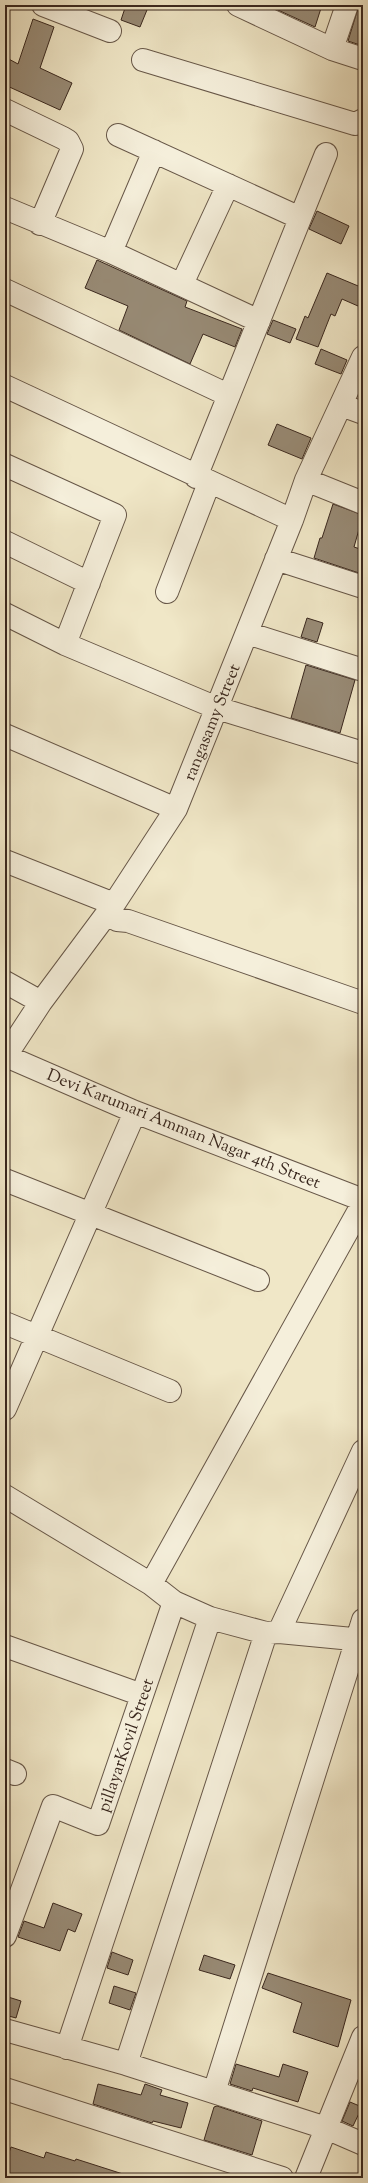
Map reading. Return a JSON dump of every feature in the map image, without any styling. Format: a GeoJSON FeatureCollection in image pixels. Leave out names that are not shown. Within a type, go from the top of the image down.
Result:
{"type":"FeatureCollection","features":[{"type":"Feature","properties":{"kind":"street"},"geometry":{"type":"LineString","coordinates":[[44,5],[110,31]]}},
{"type":"Feature","properties":{"kind":"street"},"geometry":{"type":"LineString","coordinates":[[238,5],[261,10],[332,49],[363,59]]}},
{"type":"Feature","properties":{"kind":"street"},"geometry":{"type":"LineString","coordinates":[[332,49],[347,5]]}},
{"type":"Feature","properties":{"kind":"street"},"geometry":{"type":"LineString","coordinates":[[143,60],[356,124],[363,120]]}},
{"type":"Feature","properties":{"kind":"street"},"geometry":{"type":"LineString","coordinates":[[5,110],[68,140],[72,149],[40,224]]}},
{"type":"Feature","properties":{"kind":"street"},"geometry":{"type":"LineString","coordinates":[[118,135],[300,218]]}},
{"type":"Feature","properties":{"kind":"street"},"geometry":{"type":"LineString","coordinates":[[111,252],[154,151]]}},
{"type":"Feature","properties":{"kind":"street"},"geometry":{"type":"LineString","coordinates":[[167,592],[203,480],[228,394],[326,154]]}},
{"type":"Feature","properties":{"kind":"street"},"geometry":{"type":"LineString","coordinates":[[182,284],[228,185]]}},
{"type":"Feature","properties":{"kind":"street"},"geometry":{"type":"LineString","coordinates":[[5,208],[40,224],[111,252],[259,321]]}},
{"type":"Feature","properties":{"kind":"street"},"geometry":{"type":"LineString","coordinates":[[5,290],[228,394]]}},
{"type":"Feature","properties":{"kind":"street","name":"rangasamy Street"},"geometry":{"type":"LineString","coordinates":[[6,1056],[41,1002],[110,908],[176,809],[292,520],[306,480],[363,357]]}},
{"type":"Feature","properties":{"kind":"street"},"geometry":{"type":"LineString","coordinates":[[5,386],[203,480],[292,520]]}},
{"type":"Feature","properties":{"kind":"street"},"geometry":{"type":"LineString","coordinates":[[341,405],[363,413]]}},
{"type":"Feature","properties":{"kind":"street"},"geometry":{"type":"LineString","coordinates":[[5,465],[115,515],[65,644]]}},
{"type":"Feature","properties":{"kind":"street"},"geometry":{"type":"LineString","coordinates":[[306,480],[363,503]]}},
{"type":"Feature","properties":{"kind":"street"},"geometry":{"type":"LineString","coordinates":[[5,542],[89,583]]}},
{"type":"Feature","properties":{"kind":"street"},"geometry":{"type":"LineString","coordinates":[[276,559],[363,587]]}},
{"type":"Feature","properties":{"kind":"street"},"geometry":{"type":"LineString","coordinates":[[5,614],[65,644],[217,708],[363,753]]}},
{"type":"Feature","properties":{"kind":"street"},"geometry":{"type":"LineString","coordinates":[[247,633],[363,670]]}},
{"type":"Feature","properties":{"kind":"street"},"geometry":{"type":"LineString","coordinates":[[5,735],[176,809]]}},
{"type":"Feature","properties":{"kind":"street"},"geometry":{"type":"LineString","coordinates":[[5,861],[110,908],[117,920],[128,921],[363,1003]]}},
{"type":"Feature","properties":{"kind":"street"},"geometry":{"type":"LineString","coordinates":[[5,982],[41,1002]]}},
{"type":"Feature","properties":{"kind":"street","name":"Devi Karumari Amman Nagar 4th Street"},"geometry":{"type":"LineString","coordinates":[[6,1056],[135,1112],[363,1200]]}},
{"type":"Feature","properties":{"kind":"street"},"geometry":{"type":"LineString","coordinates":[[5,1409],[135,1112]]}},
{"type":"Feature","properties":{"kind":"street"},"geometry":{"type":"LineString","coordinates":[[5,1180],[92,1213],[258,1280]]}},
{"type":"Feature","properties":{"kind":"street"},"geometry":{"type":"LineString","coordinates":[[151,1584],[363,1203]]}},
{"type":"Feature","properties":{"kind":"street"},"geometry":{"type":"LineString","coordinates":[[5,1323],[170,1391]]}},
{"type":"Feature","properties":{"kind":"street"},"geometry":{"type":"LineString","coordinates":[[126,2064],[273,1632],[363,1451]]}},
{"type":"Feature","properties":{"kind":"street"},"geometry":{"type":"LineString","coordinates":[[5,1496],[151,1584],[174,1602],[210,1618],[273,1632],[361,1633],[214,2092]]}},
{"type":"Feature","properties":{"kind":"street","name":"pillayarKovil Street"},"geometry":{"type":"LineString","coordinates":[[5,1936],[53,1806],[98,1824],[174,1602]]}},
{"type":"Feature","properties":{"kind":"street"},"geometry":{"type":"LineString","coordinates":[[67,2048],[210,1618]]}},
{"type":"Feature","properties":{"kind":"street"},"geometry":{"type":"LineString","coordinates":[[5,1646],[142,1695]]}},
{"type":"Feature","properties":{"kind":"street"},"geometry":{"type":"LineString","coordinates":[[5,2030],[126,2064],[214,2092],[326,2128],[363,2144]]}},
{"type":"Feature","properties":{"kind":"street"},"geometry":{"type":"LineString","coordinates":[[306,2178],[326,2128],[356,2073],[363,2037]]}},
{"type":"Feature","properties":{"kind":"street"},"geometry":{"type":"LineString","coordinates":[[5,2089],[282,2178]]}},
{"type":"Feature","properties":{"kind":"building"},"geometry":{"type":"Polygon","coordinates":[[[126,5],[149,5],[140,27],[121,20],[126,5]]]}},
{"type":"Feature","properties":{"kind":"building"},"geometry":{"type":"Polygon","coordinates":[[[267,5],[322,5],[315,27],[267,5]]]}},
{"type":"Feature","properties":{"kind":"building"},"geometry":{"type":"Polygon","coordinates":[[[359,5],[363,5],[363,46],[348,41],[359,5]]]}},
{"type":"Feature","properties":{"kind":"building"},"geometry":{"type":"Polygon","coordinates":[[[33,19],[54,27],[40,68],[72,83],[60,110],[5,85],[5,57],[18,64],[33,19]]]}},
{"type":"Feature","properties":{"kind":"building"},"geometry":{"type":"Polygon","coordinates":[[[317,211],[349,226],[341,244],[309,229],[317,211]]]}},
{"type":"Feature","properties":{"kind":"building"},"geometry":{"type":"Polygon","coordinates":[[[97,260],[187,301],[185,307],[242,329],[235,347],[203,334],[190,364],[119,330],[128,306],[85,288],[97,260]]]}},
{"type":"Feature","properties":{"kind":"building"},"geometry":{"type":"Polygon","coordinates":[[[327,273],[363,288],[363,293],[358,306],[342,299],[335,316],[331,314],[318,347],[296,339],[305,316],[308,318],[327,273]]]}},
{"type":"Feature","properties":{"kind":"building"},"geometry":{"type":"Polygon","coordinates":[[[273,320],[296,329],[290,343],[267,334],[273,320]]]}},
{"type":"Feature","properties":{"kind":"building"},"geometry":{"type":"Polygon","coordinates":[[[321,349],[347,360],[341,374],[315,364],[321,349]]]}},
{"type":"Feature","properties":{"kind":"building"},"geometry":{"type":"Polygon","coordinates":[[[277,424],[311,438],[302,459],[268,445],[277,424]]]}},
{"type":"Feature","properties":{"kind":"building"},"geometry":{"type":"Polygon","coordinates":[[[333,504],[363,515],[354,547],[363,550],[363,561],[359,573],[314,558],[333,504]]]}},
{"type":"Feature","properties":{"kind":"building"},"geometry":{"type":"Polygon","coordinates":[[[307,618],[323,623],[317,642],[301,637],[307,618]]]}},
{"type":"Feature","properties":{"kind":"building"},"geometry":{"type":"Polygon","coordinates":[[[306,665],[355,680],[340,733],[291,718],[306,665]]]}},
{"type":"Feature","properties":{"kind":"building"},"geometry":{"type":"Polygon","coordinates":[[[53,1903],[82,1914],[75,1932],[68,1929],[60,1951],[18,1937],[24,1921],[44,1928],[53,1903]]]}},
{"type":"Feature","properties":{"kind":"building"},"geometry":{"type":"Polygon","coordinates":[[[112,1952],[133,1960],[128,1975],[107,1968],[112,1952]]]}},
{"type":"Feature","properties":{"kind":"building"},"geometry":{"type":"Polygon","coordinates":[[[204,1955],[235,1965],[230,1979],[199,1970],[204,1955]]]}},
{"type":"Feature","properties":{"kind":"building"},"geometry":{"type":"Polygon","coordinates":[[[268,1973],[351,2000],[338,2047],[293,2032],[302,2003],[262,1988],[268,1973]]]}},
{"type":"Feature","properties":{"kind":"building"},"geometry":{"type":"Polygon","coordinates":[[[114,1986],[136,1993],[130,2010],[109,2003],[114,1986]]]}},
{"type":"Feature","properties":{"kind":"building"},"geometry":{"type":"Polygon","coordinates":[[[5,1996],[21,2001],[16,2018],[5,2015],[5,1996]]]}},
{"type":"Feature","properties":{"kind":"building"},"geometry":{"type":"Polygon","coordinates":[[[236,2064],[279,2077],[283,2064],[308,2072],[298,2102],[253,2088],[252,2091],[230,2084],[236,2064]]]}},
{"type":"Feature","properties":{"kind":"building"},"geometry":{"type":"Polygon","coordinates":[[[98,2084],[141,2095],[145,2084],[162,2090],[160,2095],[188,2103],[181,2128],[153,2121],[152,2123],[93,2104],[98,2084]]]}},
{"type":"Feature","properties":{"kind":"building"},"geometry":{"type":"Polygon","coordinates":[[[350,2102],[362,2107],[353,2126],[342,2121],[350,2102]]]}},
{"type":"Feature","properties":{"kind":"building"},"geometry":{"type":"Polygon","coordinates":[[[217,2106],[262,2121],[252,2155],[204,2140],[214,2107],[217,2106]]]}},
{"type":"Feature","properties":{"kind":"building"},"geometry":{"type":"Polygon","coordinates":[[[11,2147],[44,2158],[46,2152],[75,2161],[76,2159],[126,2175],[125,2178],[5,2178],[5,2164],[11,2147]]]}}]}
